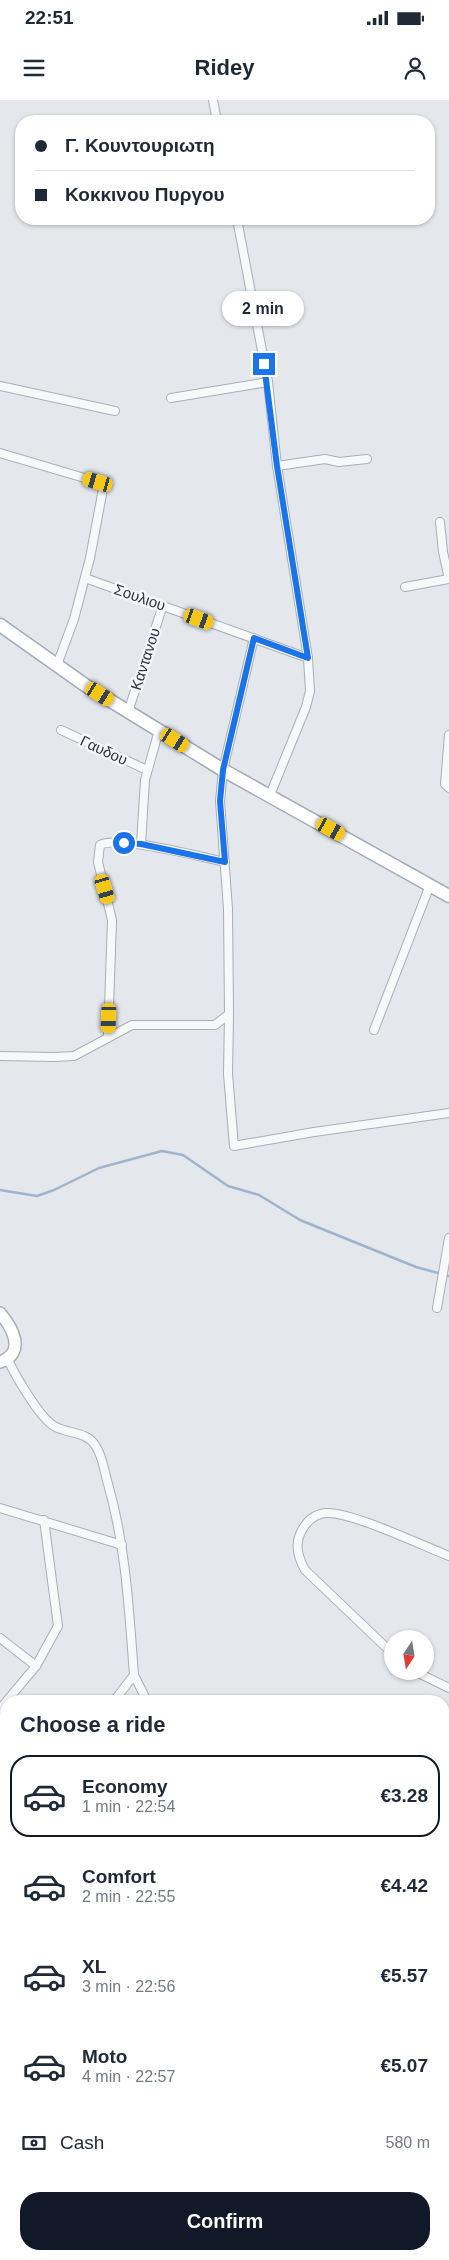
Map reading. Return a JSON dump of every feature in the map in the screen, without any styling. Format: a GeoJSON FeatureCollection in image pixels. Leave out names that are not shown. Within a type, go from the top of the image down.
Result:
{"type":"FeatureCollection","features":[{"type":"Feature","properties":{"kind":"main road"},"geometry":{"type":"LineString","coordinates":[[0,625],[128,712],[223,770],[449,896]]}},
{"type":"Feature","properties":{"kind":"main road"},"geometry":{"type":"LineString","coordinates":[[0,1313],[10,1325],[15,1339],[14,1349],[4,1360]]}},
{"type":"Feature","properties":{"kind":"street"},"geometry":{"type":"LineString","coordinates":[[213,100],[216,115]]}},
{"type":"Feature","properties":{"kind":"street"},"geometry":{"type":"LineString","coordinates":[[238,225],[268,382],[277,466],[308,658],[310,691],[306,707],[270,795]]}},
{"type":"Feature","properties":{"kind":"street"},"geometry":{"type":"LineString","coordinates":[[171,398],[268,382]]}},
{"type":"Feature","properties":{"kind":"street"},"geometry":{"type":"LineString","coordinates":[[0,386],[115,411]]}},
{"type":"Feature","properties":{"kind":"street"},"geometry":{"type":"LineString","coordinates":[[0,453],[102,484],[103,496],[74,619],[57,665]]}},
{"type":"Feature","properties":{"kind":"street"},"geometry":{"type":"LineString","coordinates":[[277,466],[325,459],[339,462],[367,459]]}},
{"type":"Feature","properties":{"kind":"street"},"geometry":{"type":"LineString","coordinates":[[404,587],[449,579],[443,552],[440,522]]}},
{"type":"Feature","properties":{"kind":"street","name":"Σουλιου"},"geometry":{"type":"LineString","coordinates":[[84,578],[308,658]]}},
{"type":"Feature","properties":{"kind":"street","name":"Καντανου"},"geometry":{"type":"LineString","coordinates":[[128,712],[163,606]]}},
{"type":"Feature","properties":{"kind":"street"},"geometry":{"type":"LineString","coordinates":[[254,638],[223,770],[220,801],[230,963],[228,1074],[234,1146],[314,1132],[449,1113]]}},
{"type":"Feature","properties":{"kind":"street","name":"Γαυδου"},"geometry":{"type":"LineString","coordinates":[[61,730],[147,770]]}},
{"type":"Feature","properties":{"kind":"street"},"geometry":{"type":"LineString","coordinates":[[141,844],[147,770],[159,730]]}},
{"type":"Feature","properties":{"kind":"street"},"geometry":{"type":"LineString","coordinates":[[449,735],[445,784],[449,788]]}},
{"type":"Feature","properties":{"kind":"street"},"geometry":{"type":"LineString","coordinates":[[108,1037],[112,920],[98,862],[100,845],[107,842],[141,844],[225,862]]}},
{"type":"Feature","properties":{"kind":"street"},"geometry":{"type":"LineString","coordinates":[[374,1030],[430,885]]}},
{"type":"Feature","properties":{"kind":"street"},"geometry":{"type":"LineString","coordinates":[[0,1056],[74,1056],[132,1025],[215,1025],[229,1014]]}},
{"type":"Feature","properties":{"kind":"street"},"geometry":{"type":"LineString","coordinates":[[437,1308],[449,1238]]}},
{"type":"Feature","properties":{"kind":"street"},"geometry":{"type":"LineString","coordinates":[[4,1360],[46,1419],[54,1426],[89,1438],[100,1453],[116,1510],[126,1570],[134,1675],[145,1695]]}},
{"type":"Feature","properties":{"kind":"street"},"geometry":{"type":"LineString","coordinates":[[0,1508],[122,1545]]}},
{"type":"Feature","properties":{"kind":"street"},"geometry":{"type":"LineString","coordinates":[[384,1644],[305,1570],[298,1558],[298,1540],[304,1526],[314,1516],[326,1513],[349,1516],[449,1556]]}},
{"type":"Feature","properties":{"kind":"street"},"geometry":{"type":"LineString","coordinates":[[12,1695],[36,1666],[58,1626],[44,1520]]}},
{"type":"Feature","properties":{"kind":"street"},"geometry":{"type":"LineString","coordinates":[[0,1638],[36,1666]]}},
{"type":"Feature","properties":{"kind":"street"},"geometry":{"type":"LineString","coordinates":[[119,1695],[134,1675]]}},
{"type":"Feature","properties":{"kind":"street"},"geometry":{"type":"LineString","coordinates":[[433,1680],[449,1688]]}},
{"type":"Feature","properties":{"kind":"waterway"},"geometry":{"type":"LineString","coordinates":[[0,1190],[37,1196],[54,1190],[99,1168],[162,1151],[183,1155],[228,1186],[259,1195],[300,1220],[416,1267],[449,1276]]}},
{"type":"Feature","properties":{"kind":"route"},"geometry":{"type":"LineString","coordinates":[[124,843],[141,844],[225,862],[220,801],[223,770],[254,638],[308,658],[277,466],[268,382],[264,364]]}}]}
